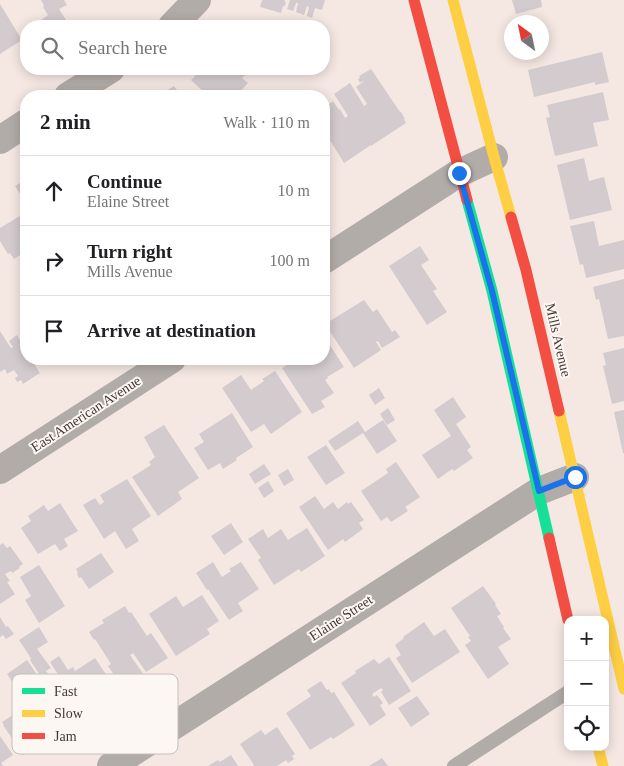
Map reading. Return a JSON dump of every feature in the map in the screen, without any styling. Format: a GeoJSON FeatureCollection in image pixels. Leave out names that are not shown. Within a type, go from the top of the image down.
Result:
{"type":"FeatureCollection","features":[{"type":"Feature","properties":{"kind":"main road"},"geometry":{"type":"LineString","coordinates":[[414,0],[492,291],[567,616]]}},
{"type":"Feature","properties":{"kind":"main road","name":"Mills Avenue"},"geometry":{"type":"LineString","coordinates":[[454,0],[494,157],[526,270],[624,689]]}},
{"type":"Feature","properties":{"kind":"main road"},"geometry":{"type":"LineString","coordinates":[[599,751],[603,766]]}},
{"type":"Feature","properties":{"kind":"street"},"geometry":{"type":"LineString","coordinates":[[178,20],[197,0]]}},
{"type":"Feature","properties":{"kind":"street"},"geometry":{"type":"LineString","coordinates":[[78,90],[101,75]]}},
{"type":"Feature","properties":{"kind":"street"},"geometry":{"type":"LineString","coordinates":[[0,140],[20,127]]}},
{"type":"Feature","properties":{"kind":"street"},"geometry":{"type":"LineString","coordinates":[[330,256],[459,173],[494,157]]}},
{"type":"Feature","properties":{"kind":"street","name":"East American Avenue"},"geometry":{"type":"LineString","coordinates":[[0,470],[163,365]]}},
{"type":"Feature","properties":{"kind":"street","name":"Elaine Street"},"geometry":{"type":"LineString","coordinates":[[178,723],[539,491],[575,477]]}},
{"type":"Feature","properties":{"kind":"street","name":"Elaine Street"},"geometry":{"type":"LineString","coordinates":[[111,766],[130,754]]}},
{"type":"Feature","properties":{"kind":"lane"},"geometry":{"type":"LineString","coordinates":[[454,766],[564,695]]}},
{"type":"Feature","properties":{"kind":"building"},"geometry":{"type":"Polygon","coordinates":[[[41,0],[64,0],[67,5],[59,9],[66,20],[41,20],[48,15],[41,0]]]}},
{"type":"Feature","properties":{"kind":"building"},"geometry":{"type":"Polygon","coordinates":[[[262,0],[285,0],[286,2],[281,13],[260,7],[262,0]]]}},
{"type":"Feature","properties":{"kind":"building"},"geometry":{"type":"Polygon","coordinates":[[[290,0],[325,0],[322,10],[315,8],[312,18],[307,16],[309,7],[307,6],[304,15],[296,12],[298,3],[296,3],[293,11],[287,9],[290,0]]]}},
{"type":"Feature","properties":{"kind":"building"},"geometry":{"type":"Polygon","coordinates":[[[512,0],[541,0],[542,7],[516,14],[512,0]]]}},
{"type":"Feature","properties":{"kind":"building"},"geometry":{"type":"Polygon","coordinates":[[[0,4],[20,37],[20,41],[0,54],[0,4]]]}},
{"type":"Feature","properties":{"kind":"building"},"geometry":{"type":"Polygon","coordinates":[[[602,52],[609,82],[595,85],[595,82],[534,97],[528,70],[602,52]]]}},
{"type":"Feature","properties":{"kind":"building"},"geometry":{"type":"Polygon","coordinates":[[[371,69],[401,112],[406,123],[344,163],[330,140],[330,103],[333,101],[345,118],[348,116],[334,94],[350,83],[364,106],[367,104],[356,87],[363,82],[360,83],[359,76],[371,69]]]}},
{"type":"Feature","properties":{"kind":"building"},"geometry":{"type":"Polygon","coordinates":[[[196,75],[245,75],[242,78],[248,83],[242,90],[202,90],[191,80],[196,75]]]}},
{"type":"Feature","properties":{"kind":"building"},"geometry":{"type":"Polygon","coordinates":[[[174,86],[177,90],[168,90],[174,86]]]}},
{"type":"Feature","properties":{"kind":"building"},"geometry":{"type":"Polygon","coordinates":[[[603,92],[609,120],[593,123],[598,146],[555,156],[546,118],[550,117],[547,105],[603,92]]]}},
{"type":"Feature","properties":{"kind":"building"},"geometry":{"type":"Polygon","coordinates":[[[584,158],[589,181],[604,177],[612,210],[570,220],[557,165],[584,158]]]}},
{"type":"Feature","properties":{"kind":"building"},"geometry":{"type":"Polygon","coordinates":[[[20,183],[20,194],[15,186],[20,183]]]}},
{"type":"Feature","properties":{"kind":"building"},"geometry":{"type":"Polygon","coordinates":[[[20,216],[20,255],[14,259],[10,253],[8,254],[0,241],[0,228],[20,216]]]}},
{"type":"Feature","properties":{"kind":"building"},"geometry":{"type":"Polygon","coordinates":[[[594,221],[599,246],[624,240],[624,269],[586,278],[583,264],[580,265],[570,226],[594,221]]]}},
{"type":"Feature","properties":{"kind":"building"},"geometry":{"type":"Polygon","coordinates":[[[420,246],[429,260],[421,265],[437,289],[433,291],[447,312],[427,325],[389,266],[420,246]]]}},
{"type":"Feature","properties":{"kind":"building"},"geometry":{"type":"Polygon","coordinates":[[[624,279],[624,336],[608,339],[599,299],[596,300],[593,287],[624,279]]]}},
{"type":"Feature","properties":{"kind":"building"},"geometry":{"type":"Polygon","coordinates":[[[364,300],[373,312],[377,309],[392,332],[395,330],[400,337],[382,348],[378,341],[376,342],[381,350],[354,368],[330,332],[330,321],[364,300]]]}},
{"type":"Feature","properties":{"kind":"building"},"geometry":{"type":"Polygon","coordinates":[[[0,331],[11,348],[13,347],[9,341],[17,335],[20,340],[20,365],[35,365],[40,373],[23,384],[21,380],[17,382],[15,378],[18,376],[14,370],[7,374],[5,369],[0,372],[0,331]]]}},
{"type":"Feature","properties":{"kind":"building"},"geometry":{"type":"Polygon","coordinates":[[[330,345],[344,367],[327,377],[325,380],[334,393],[321,401],[325,407],[312,414],[282,368],[287,365],[330,365],[330,345]]]}},
{"type":"Feature","properties":{"kind":"building"},"geometry":{"type":"Polygon","coordinates":[[[624,348],[624,401],[612,404],[603,366],[606,365],[603,353],[624,348]]]}},
{"type":"Feature","properties":{"kind":"building"},"geometry":{"type":"Polygon","coordinates":[[[275,371],[302,412],[271,434],[264,424],[251,432],[222,388],[241,375],[251,390],[264,381],[262,379],[275,371]]]}},
{"type":"Feature","properties":{"kind":"building"},"geometry":{"type":"Polygon","coordinates":[[[379,388],[385,398],[375,405],[369,395],[379,388]]]}},
{"type":"Feature","properties":{"kind":"building"},"geometry":{"type":"Polygon","coordinates":[[[453,397],[466,417],[456,424],[471,447],[467,450],[473,458],[438,479],[422,455],[451,436],[434,410],[453,397]]]}},
{"type":"Feature","properties":{"kind":"building"},"geometry":{"type":"Polygon","coordinates":[[[388,408],[395,420],[387,425],[380,414],[388,408]]]}},
{"type":"Feature","properties":{"kind":"building"},"geometry":{"type":"Polygon","coordinates":[[[624,410],[624,453],[623,453],[614,412],[624,410]]]}},
{"type":"Feature","properties":{"kind":"building"},"geometry":{"type":"Polygon","coordinates":[[[232,413],[253,447],[223,469],[220,463],[208,470],[194,448],[204,442],[199,434],[232,413]]]}},
{"type":"Feature","properties":{"kind":"building"},"geometry":{"type":"Polygon","coordinates":[[[383,420],[397,441],[377,454],[363,433],[335,451],[328,441],[358,421],[365,432],[383,420]]]}},
{"type":"Feature","properties":{"kind":"building"},"geometry":{"type":"Polygon","coordinates":[[[164,425],[199,478],[178,492],[182,499],[158,516],[132,477],[151,465],[149,462],[155,457],[144,437],[164,425]]]}},
{"type":"Feature","properties":{"kind":"building"},"geometry":{"type":"Polygon","coordinates":[[[326,445],[345,473],[326,485],[307,457],[326,445]]]}},
{"type":"Feature","properties":{"kind":"building"},"geometry":{"type":"Polygon","coordinates":[[[396,462],[420,497],[405,507],[408,511],[391,522],[387,517],[381,521],[361,491],[388,473],[386,469],[396,462]]]}},
{"type":"Feature","properties":{"kind":"building"},"geometry":{"type":"Polygon","coordinates":[[[264,464],[271,474],[255,484],[249,474],[264,464]]]}},
{"type":"Feature","properties":{"kind":"building"},"geometry":{"type":"Polygon","coordinates":[[[288,469],[294,480],[284,486],[278,475],[288,469]]]}},
{"type":"Feature","properties":{"kind":"building"},"geometry":{"type":"Polygon","coordinates":[[[127,479],[151,516],[132,529],[139,541],[126,549],[115,531],[104,539],[83,505],[95,498],[100,505],[104,502],[100,495],[127,479]]]}},
{"type":"Feature","properties":{"kind":"building"},"geometry":{"type":"Polygon","coordinates":[[[268,481],[274,491],[264,498],[258,488],[268,481]]]}},
{"type":"Feature","properties":{"kind":"building"},"geometry":{"type":"Polygon","coordinates":[[[315,496],[324,509],[333,502],[338,509],[347,502],[348,504],[351,502],[364,520],[359,523],[363,529],[345,542],[343,539],[328,550],[299,507],[315,496]]]}},
{"type":"Feature","properties":{"kind":"building"},"geometry":{"type":"Polygon","coordinates":[[[60,503],[78,531],[64,539],[68,546],[60,551],[55,544],[38,554],[21,528],[31,521],[28,516],[44,505],[48,511],[60,503]]]}},
{"type":"Feature","properties":{"kind":"building"},"geometry":{"type":"Polygon","coordinates":[[[231,523],[243,542],[224,555],[211,536],[231,523]]]}},
{"type":"Feature","properties":{"kind":"building"},"geometry":{"type":"Polygon","coordinates":[[[307,528],[325,556],[301,572],[299,569],[274,585],[258,560],[261,558],[248,539],[263,529],[268,538],[281,529],[288,540],[307,528]]]}},
{"type":"Feature","properties":{"kind":"building"},"geometry":{"type":"Polygon","coordinates":[[[3,543],[7,548],[10,546],[23,564],[12,573],[11,571],[5,574],[10,581],[7,582],[15,594],[0,604],[0,545],[3,543]]]}},
{"type":"Feature","properties":{"kind":"building"},"geometry":{"type":"Polygon","coordinates":[[[101,553],[114,572],[89,589],[81,577],[79,578],[76,569],[101,553]]]}},
{"type":"Feature","properties":{"kind":"building"},"geometry":{"type":"Polygon","coordinates":[[[213,562],[222,577],[231,571],[229,569],[241,562],[259,589],[238,603],[243,611],[229,620],[196,573],[213,562]]]}},
{"type":"Feature","properties":{"kind":"building"},"geometry":{"type":"Polygon","coordinates":[[[39,565],[65,606],[39,623],[25,600],[31,596],[20,577],[39,565]]]}},
{"type":"Feature","properties":{"kind":"building"},"geometry":{"type":"Polygon","coordinates":[[[483,586],[496,604],[501,614],[497,616],[511,639],[498,647],[509,664],[488,679],[465,645],[471,641],[468,637],[470,636],[451,608],[483,586]]]}},
{"type":"Feature","properties":{"kind":"building"},"geometry":{"type":"Polygon","coordinates":[[[202,595],[219,621],[207,629],[210,634],[176,656],[149,614],[176,596],[183,607],[202,595]]]}},
{"type":"Feature","properties":{"kind":"building"},"geometry":{"type":"Polygon","coordinates":[[[125,606],[147,636],[151,633],[168,658],[146,672],[133,653],[130,655],[143,674],[113,674],[108,666],[111,664],[89,632],[104,623],[102,620],[125,606]]]}},
{"type":"Feature","properties":{"kind":"building"},"geometry":{"type":"Polygon","coordinates":[[[0,617],[6,627],[8,626],[14,634],[6,639],[3,635],[0,637],[0,617]]]}},
{"type":"Feature","properties":{"kind":"building"},"geometry":{"type":"Polygon","coordinates":[[[424,622],[434,636],[445,629],[460,652],[412,683],[396,658],[401,655],[395,645],[424,622]]]}},
{"type":"Feature","properties":{"kind":"building"},"geometry":{"type":"Polygon","coordinates":[[[39,627],[48,642],[37,649],[51,668],[46,671],[48,674],[39,674],[19,640],[39,627]]]}},
{"type":"Feature","properties":{"kind":"building"},"geometry":{"type":"Polygon","coordinates":[[[59,656],[68,670],[73,667],[75,671],[95,658],[106,674],[58,674],[50,662],[59,656]]]}},
{"type":"Feature","properties":{"kind":"building"},"geometry":{"type":"Polygon","coordinates":[[[389,657],[411,691],[389,705],[381,692],[383,690],[381,688],[372,694],[374,697],[377,695],[383,703],[380,705],[386,715],[370,726],[341,683],[374,659],[379,664],[389,657]]]}},
{"type":"Feature","properties":{"kind":"building"},"geometry":{"type":"Polygon","coordinates":[[[27,660],[37,674],[12,674],[12,681],[7,674],[27,660]]]}},
{"type":"Feature","properties":{"kind":"building"},"geometry":{"type":"Polygon","coordinates":[[[321,681],[327,690],[329,689],[331,693],[334,692],[355,725],[333,739],[331,737],[310,750],[286,713],[311,696],[307,690],[321,681]]]}},
{"type":"Feature","properties":{"kind":"building"},"geometry":{"type":"Polygon","coordinates":[[[417,696],[430,714],[411,727],[398,708],[417,696]]]}},
{"type":"Feature","properties":{"kind":"building"},"geometry":{"type":"Polygon","coordinates":[[[12,715],[12,738],[3,725],[2,722],[12,715]]]}},
{"type":"Feature","properties":{"kind":"building"},"geometry":{"type":"Polygon","coordinates":[[[277,727],[295,754],[292,756],[294,759],[288,763],[286,760],[277,766],[252,766],[254,765],[240,744],[261,730],[265,735],[277,727]]]}},
{"type":"Feature","properties":{"kind":"building"},"geometry":{"type":"Polygon","coordinates":[[[0,736],[13,755],[1,763],[3,766],[0,766],[0,736]]]}},
{"type":"Feature","properties":{"kind":"building"},"geometry":{"type":"Polygon","coordinates":[[[231,755],[238,766],[208,766],[218,760],[220,762],[231,755]]]}},
{"type":"Feature","properties":{"kind":"building"},"geometry":{"type":"Polygon","coordinates":[[[382,758],[388,766],[369,766],[382,758]]]}},
{"type":"Feature","properties":{"kind":"traffic: fast"},"geometry":{"type":"LineString","coordinates":[[467,200],[492,291],[549,538]]}},
{"type":"Feature","properties":{"kind":"traffic: slow"},"geometry":{"type":"LineString","coordinates":[[453,0],[511,217]]}},
{"type":"Feature","properties":{"kind":"traffic: slow"},"geometry":{"type":"LineString","coordinates":[[559,411],[624,689]]}},
{"type":"Feature","properties":{"kind":"traffic: slow"},"geometry":{"type":"LineString","coordinates":[[599,751],[603,766]]}},
{"type":"Feature","properties":{"kind":"traffic: jam"},"geometry":{"type":"LineString","coordinates":[[414,0],[467,200]]}},
{"type":"Feature","properties":{"kind":"traffic: jam"},"geometry":{"type":"LineString","coordinates":[[511,217],[526,270],[559,411]]}},
{"type":"Feature","properties":{"kind":"traffic: jam"},"geometry":{"type":"LineString","coordinates":[[549,538],[567,616]]}},
{"type":"Feature","properties":{"kind":"route"},"geometry":{"type":"LineString","coordinates":[[459,173],[492,291],[539,491],[575,477]]}}]}
